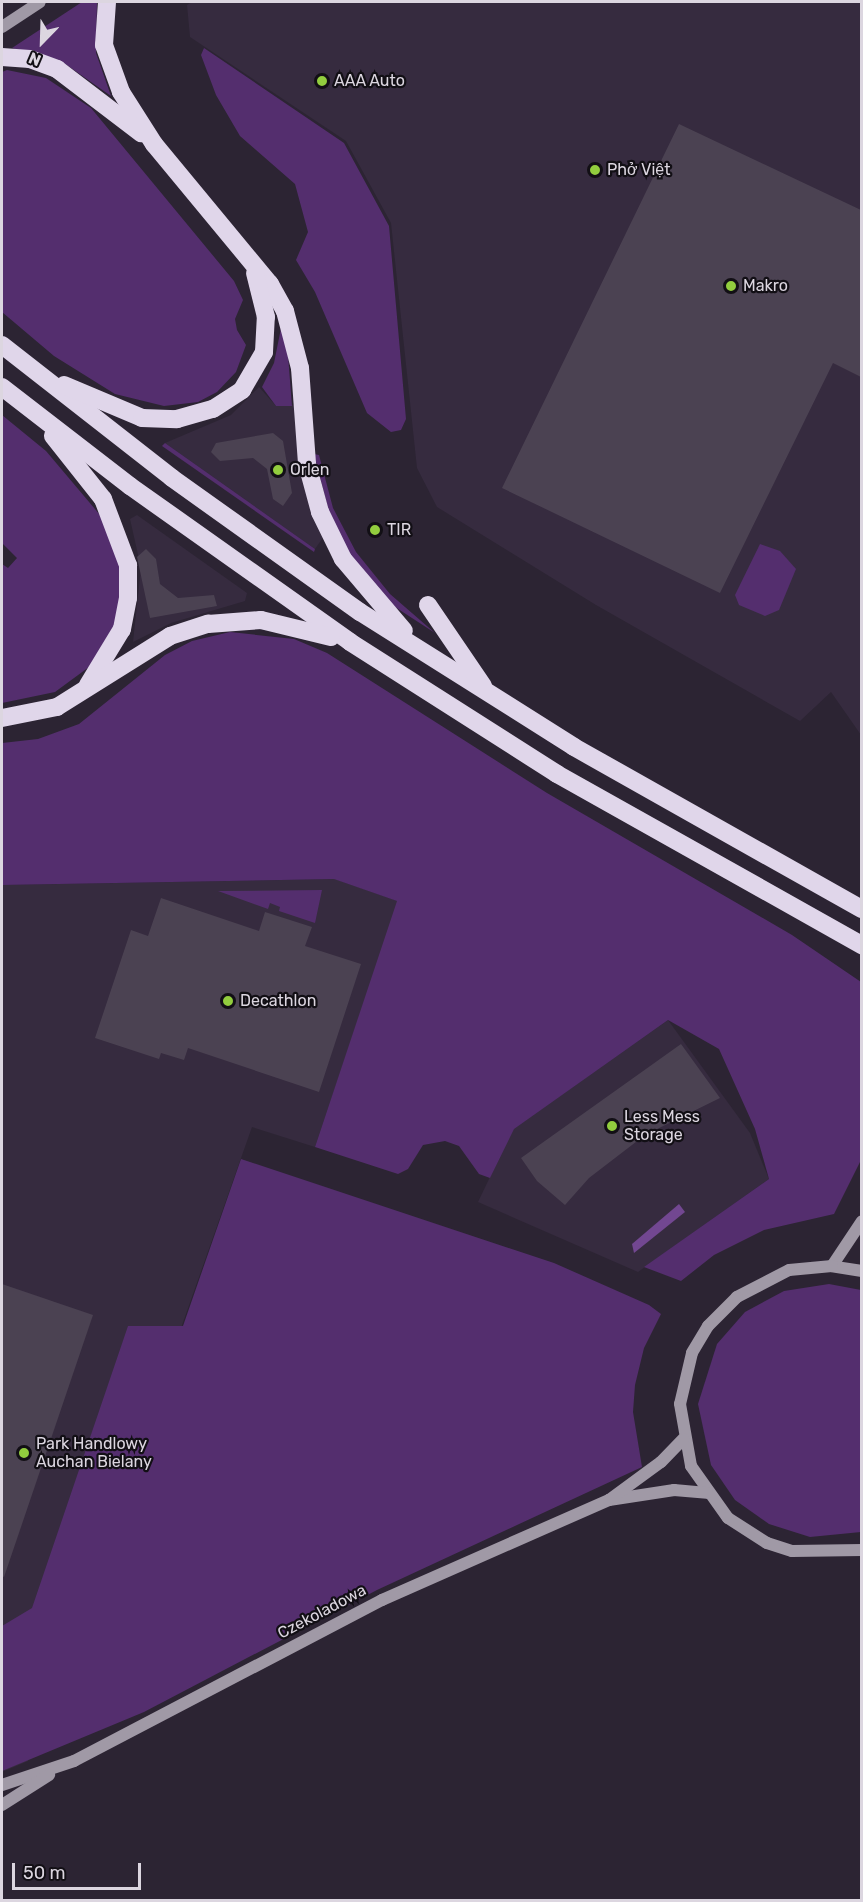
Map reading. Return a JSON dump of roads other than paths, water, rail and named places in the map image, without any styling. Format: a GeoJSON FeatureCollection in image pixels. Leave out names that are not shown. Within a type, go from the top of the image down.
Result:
{"type":"FeatureCollection","features":[{"type":"Feature","properties":{"kind":"highway"},"geometry":{"type":"LineString","coordinates":[[107,2],[103,39],[108,63],[154,144],[274,289],[290,326],[300,368],[306,464],[332,538],[385,612],[450,670]]}},
{"type":"Feature","properties":{"kind":"highway"},"geometry":{"type":"LineString","coordinates":[[2,57],[30,59],[57,69],[154,144]]}},
{"type":"Feature","properties":{"kind":"highway"},"geometry":{"type":"LineString","coordinates":[[19,358],[82,395],[142,418],[177,419],[213,409],[242,390],[264,352],[267,334],[262,290],[248,258]]}},
{"type":"Feature","properties":{"kind":"highway"},"geometry":{"type":"LineString","coordinates":[[2,345],[204,502],[450,670],[674,806],[861,909]]}},
{"type":"Feature","properties":{"kind":"highway"},"geometry":{"type":"LineString","coordinates":[[2,387],[350,642],[557,774],[861,945]]}},
{"type":"Feature","properties":{"kind":"highway"},"geometry":{"type":"LineString","coordinates":[[20,402],[103,499],[128,565],[129,598],[122,628],[87,687]]}},
{"type":"Feature","properties":{"kind":"highway"},"geometry":{"type":"LineString","coordinates":[[428,604],[489,695]]}},
{"type":"Feature","properties":{"kind":"highway"},"geometry":{"type":"LineString","coordinates":[[2,718],[40,713],[170,636],[233,619],[288,624],[350,642]]}},
{"type":"Feature","properties":{"kind":"main road"},"geometry":{"type":"LineString","coordinates":[[2,27],[40,2]]}},
{"type":"Feature","properties":{"kind":"main road"},"geometry":{"type":"LineString","coordinates":[[832,1266],[861,1221]]}},
{"type":"Feature","properties":{"kind":"main road"},"geometry":{"type":"LineString","coordinates":[[858,1554],[800,1552],[767,1543],[728,1518],[706,1493],[683,1439],[680,1404],[685,1376],[708,1326],[737,1297],[770,1277],[832,1266],[861,1271]]}},
{"type":"Feature","properties":{"kind":"main road","name":"Czekoladowa"},"geometry":{"type":"LineString","coordinates":[[2,1805],[57,1769],[382,1600],[609,1500],[658,1465],[683,1439]]}},
{"type":"Feature","properties":{"kind":"main road","name":"Czekoladowa"},"geometry":{"type":"LineString","coordinates":[[609,1500],[674,1490],[706,1493]]}},
{"type":"Feature","properties":{"kind":"main road","name":"Czekoladowa"},"geometry":{"type":"LineString","coordinates":[[2,1785],[57,1769]]}},
{"type":"Feature","properties":{"kind":"place","name":"AAA Auto"},"geometry":{"type":"Point","coordinates":[322,81]}},
{"type":"Feature","properties":{"kind":"place","name":"Phở Việt"},"geometry":{"type":"Point","coordinates":[595,170]}},
{"type":"Feature","properties":{"kind":"place","name":"Makro"},"geometry":{"type":"Point","coordinates":[731,286]}},
{"type":"Feature","properties":{"kind":"place","name":"Orlen"},"geometry":{"type":"Point","coordinates":[278,470]}},
{"type":"Feature","properties":{"kind":"place","name":"TIR"},"geometry":{"type":"Point","coordinates":[375,530]}},
{"type":"Feature","properties":{"kind":"place","name":"Decathlon"},"geometry":{"type":"Point","coordinates":[228,1001]}},
{"type":"Feature","properties":{"kind":"place","name":"Less Mess Storage"},"geometry":{"type":"Point","coordinates":[612,1126]}},
{"type":"Feature","properties":{"kind":"place","name":"Park Handlowy Auchan Bielany"},"geometry":{"type":"Point","coordinates":[24,1453]}}]}
